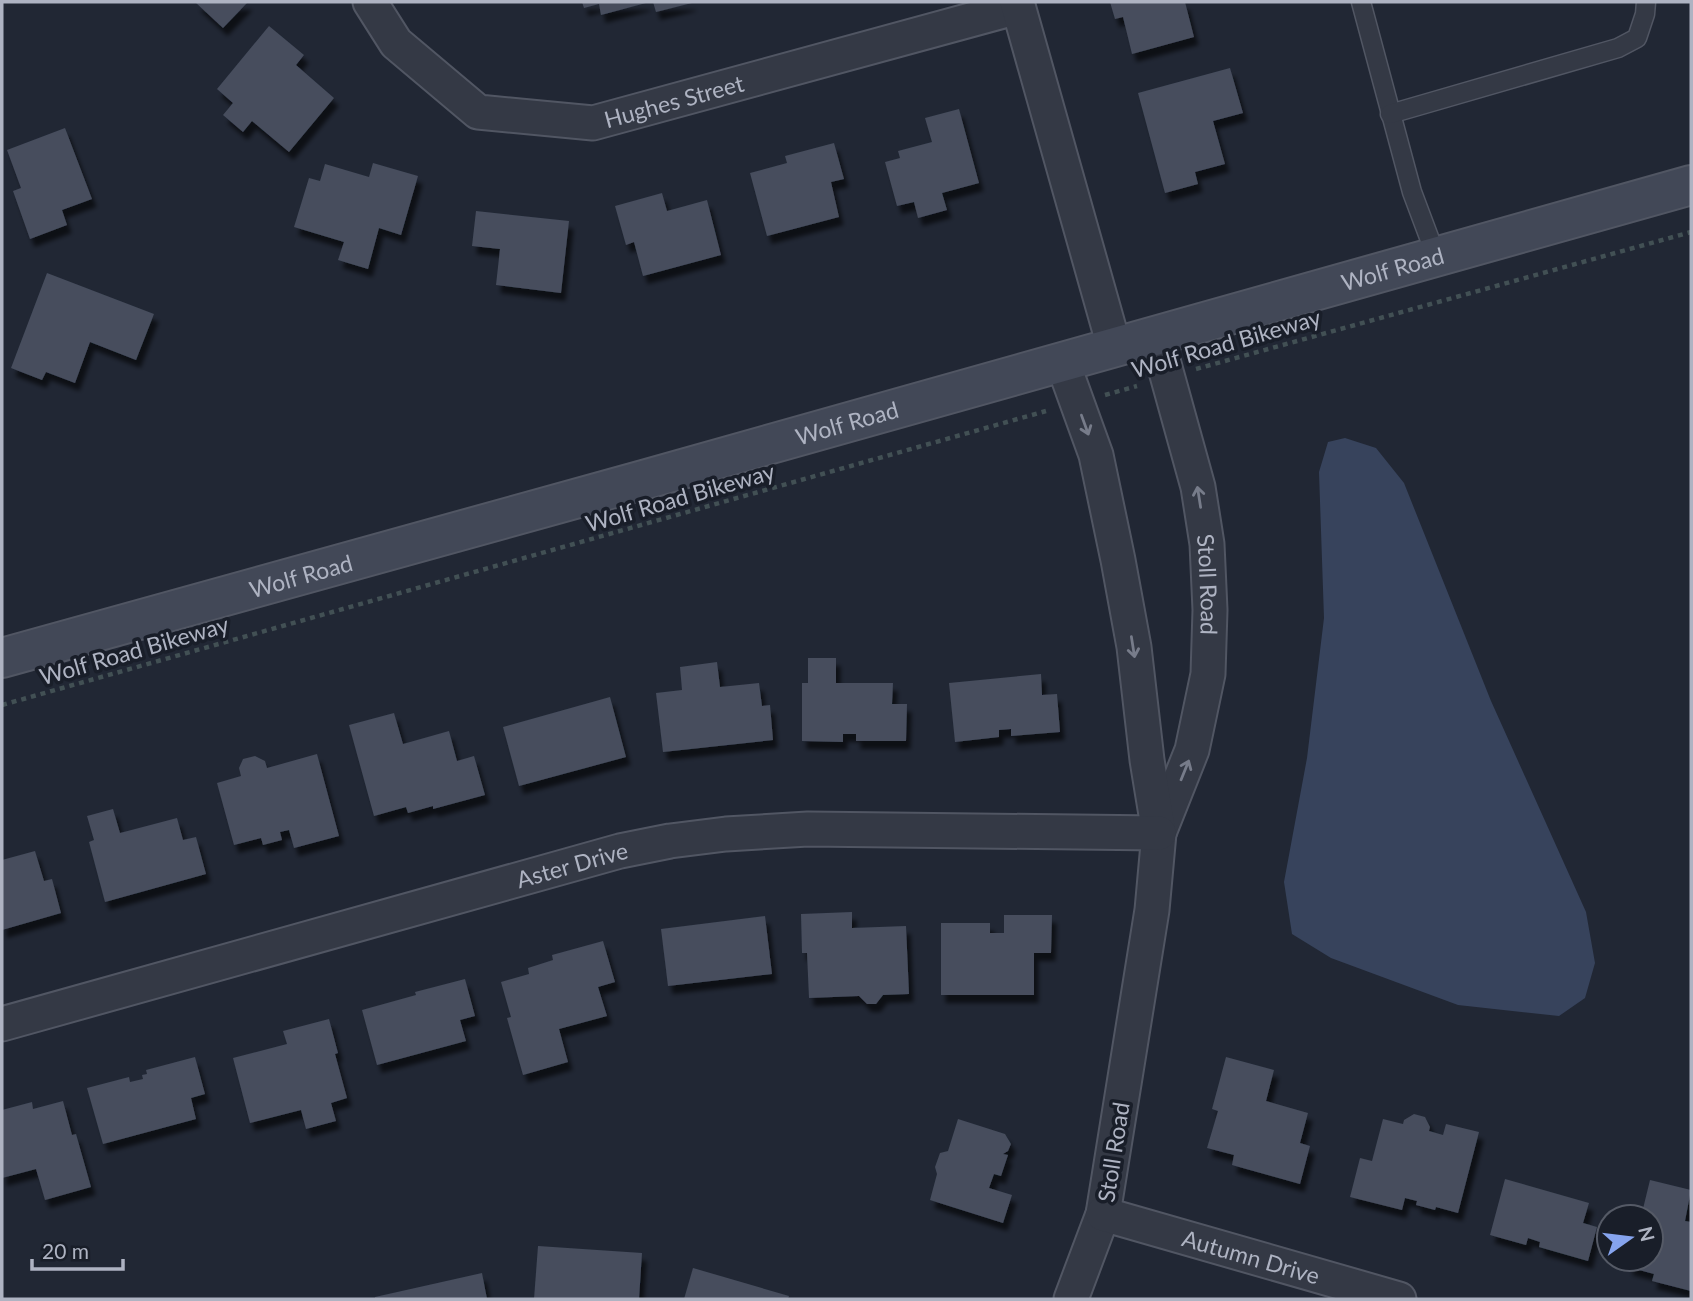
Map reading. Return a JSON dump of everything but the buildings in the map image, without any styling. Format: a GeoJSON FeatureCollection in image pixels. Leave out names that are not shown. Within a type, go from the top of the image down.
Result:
{"type":"FeatureCollection","features":[{"type":"Feature","properties":{"kind":"main road","name":"Wolf Road"},"geometry":{"type":"LineString","coordinates":[[2,657],[400,549],[1691,185]]}},
{"type":"Feature","properties":{"kind":"street","name":"Hughes Street"},"geometry":{"type":"LineString","coordinates":[[370,2],[396,43],[478,112],[593,123],[1017,5]]}},
{"type":"Feature","properties":{"kind":"street"},"geometry":{"type":"LineString","coordinates":[[1017,5],[1114,346]]}},
{"type":"Feature","properties":{"kind":"street","name":"Stoll Road"},"geometry":{"type":"LineString","coordinates":[[1156,335],[1198,487],[1207,544],[1210,610],[1208,674],[1192,750],[1159,833]]}},
{"type":"Feature","properties":{"kind":"street","name":"Stoll Road"},"geometry":{"type":"LineString","coordinates":[[1062,361],[1096,455],[1134,647],[1147,760],[1159,833],[1152,909],[1103,1214],[1071,1299]]}},
{"type":"Feature","properties":{"kind":"street","name":"Aster Drive"},"geometry":{"type":"LineString","coordinates":[[2,1024],[606,855],[670,841],[726,834],[808,829],[1159,833]]}},
{"type":"Feature","properties":{"kind":"street","name":"Autumn Drive"},"geometry":{"type":"LineString","coordinates":[[1103,1214],[1399,1299]]}},
{"type":"Feature","properties":{"kind":"lane"},"geometry":{"type":"LineString","coordinates":[[1361,2],[1412,191],[1436,256]]}},
{"type":"Feature","properties":{"kind":"lane"},"geometry":{"type":"LineString","coordinates":[[1391,114],[1618,48],[1637,37],[1645,15],[1646,2]]}},
{"type":"Feature","properties":{"kind":"path","name":"Wolf Road Bikeway"},"geometry":{"type":"LineString","coordinates":[[2,705],[1691,232]]}},
{"type":"Feature","properties":{"kind":"water"},"geometry":{"type":"Polygon","coordinates":[[[1345,438],[1376,448],[1404,483],[1491,701],[1586,912],[1595,963],[1585,998],[1559,1016],[1458,1005],[1331,958],[1292,934],[1284,882],[1307,758],[1324,618],[1319,472],[1328,442],[1345,438]]]}}]}
